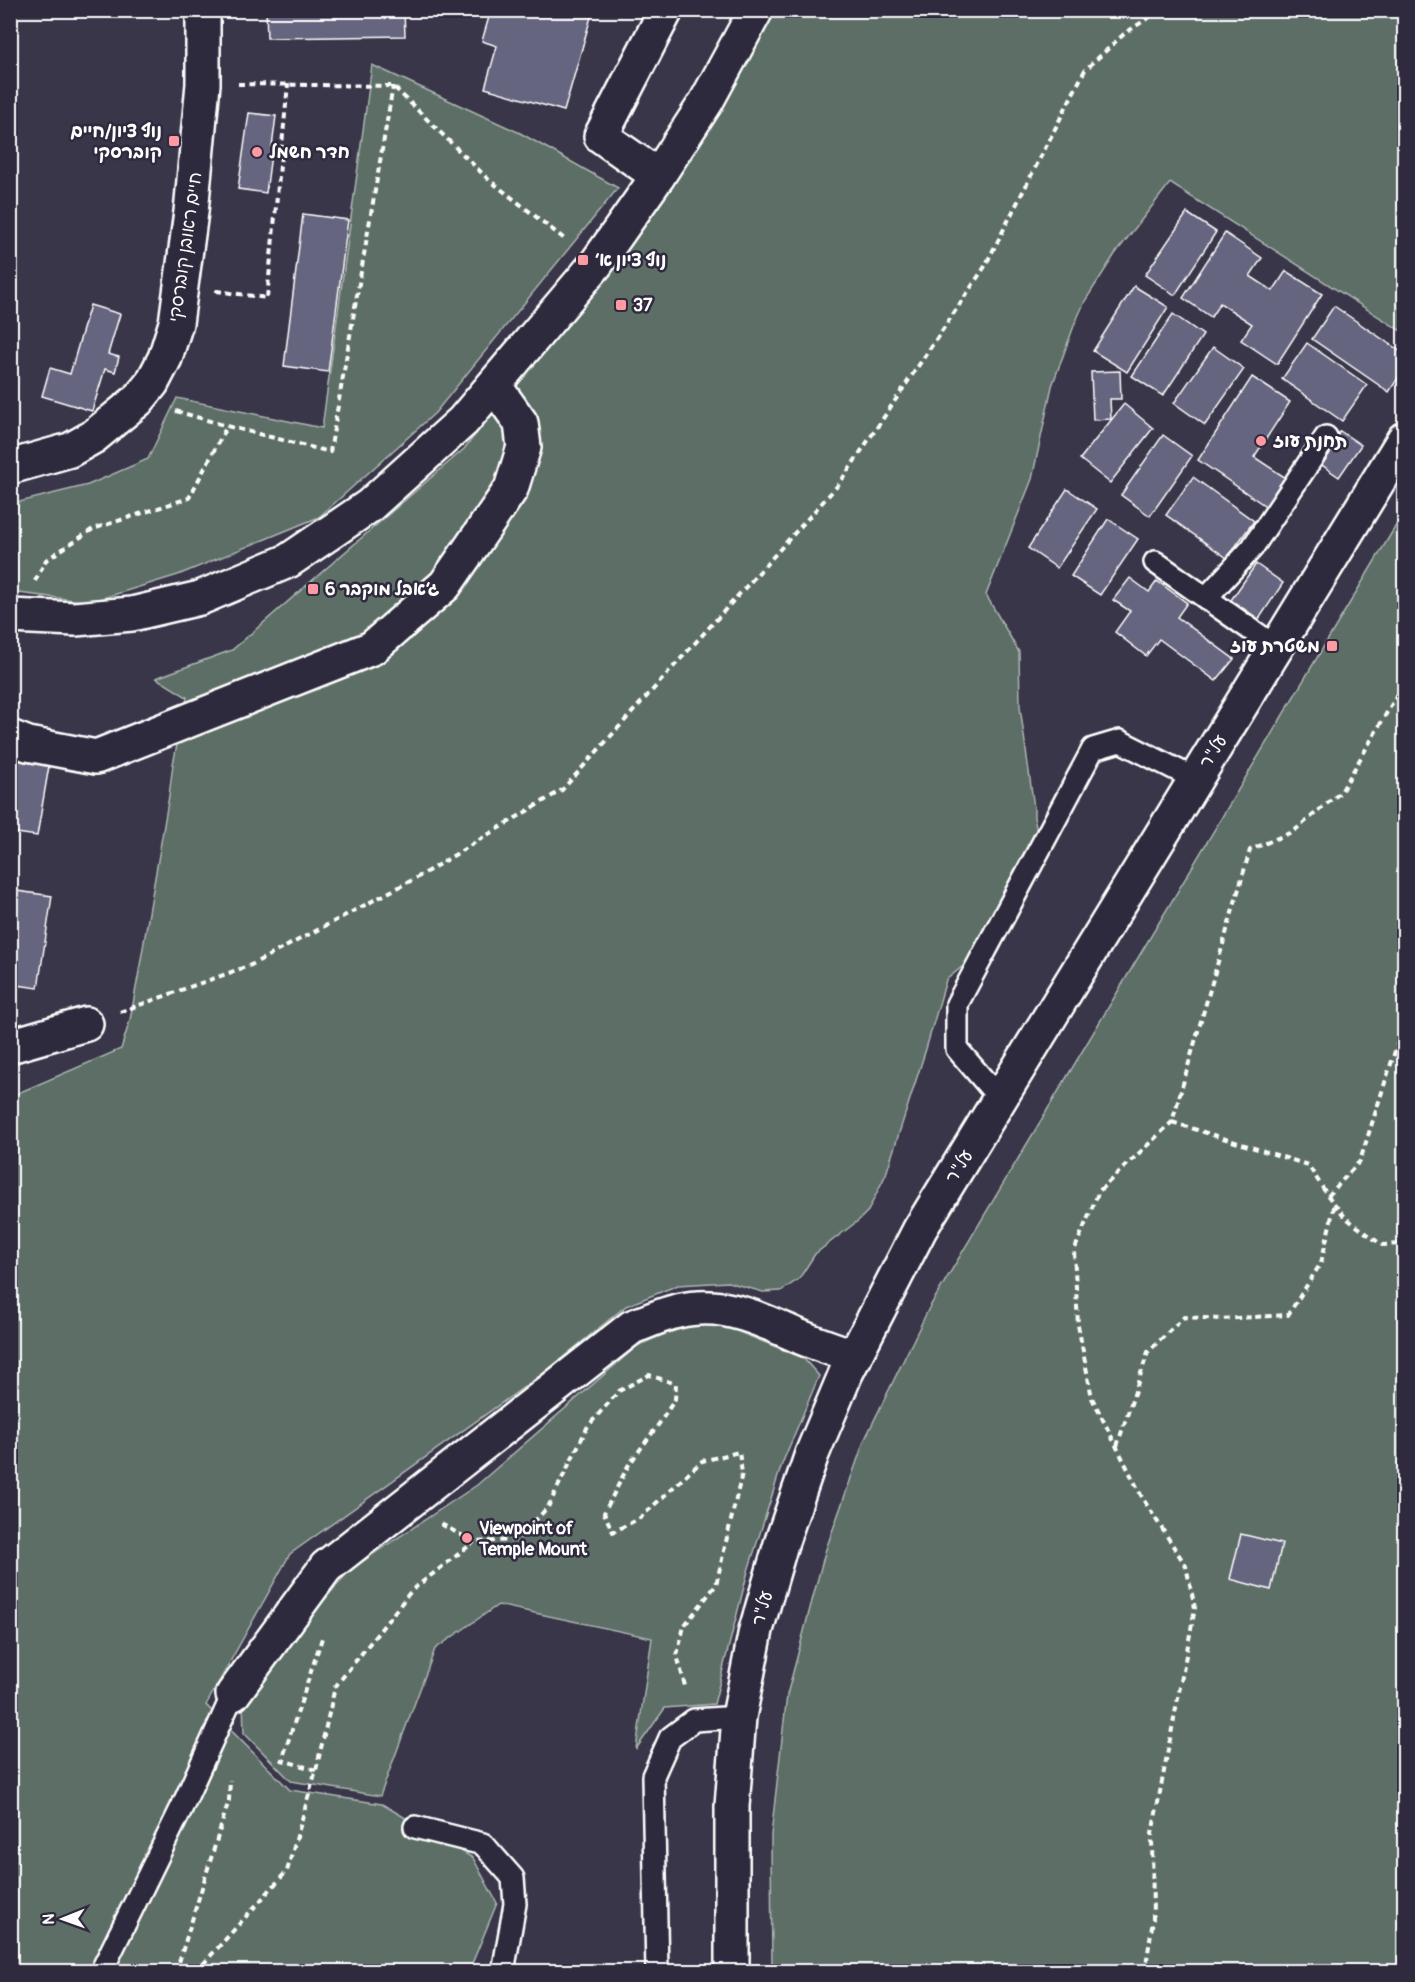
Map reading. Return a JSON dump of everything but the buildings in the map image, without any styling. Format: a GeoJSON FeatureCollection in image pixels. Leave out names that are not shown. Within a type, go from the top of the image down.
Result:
{"type":"FeatureCollection","features":[{"type":"Feature","properties":{"kind":"street","name":"חיים ראובן קוברסקי"},"geometry":{"type":"LineString","coordinates":[[10,467],[70,450],[93,437],[138,400],[152,383],[165,358],[176,323],[191,212],[203,84],[203,10]]}},
{"type":"Feature","properties":{"kind":"street"},"geometry":{"type":"LineString","coordinates":[[658,176],[601,136],[666,10]]}},
{"type":"Feature","properties":{"kind":"street"},"geometry":{"type":"LineString","coordinates":[[14,617],[75,619],[132,614],[200,598],[288,561],[369,506],[462,421],[596,264],[658,176],[706,102],[756,10]]}},
{"type":"Feature","properties":{"kind":"street"},"geometry":{"type":"LineString","coordinates":[[10,737],[28,744],[96,757],[372,648],[445,585],[511,489],[525,447],[522,423],[494,385]]}},
{"type":"Feature","properties":{"kind":"street","name":"על\"ר"},"geometry":{"type":"LineString","coordinates":[[732,1971],[732,1806],[739,1717],[756,1630],[781,1544],[812,1454],[855,1357],[920,1229],[1404,439]]}},
{"type":"Feature","properties":{"kind":"street"},"geometry":{"type":"LineString","coordinates":[[10,1046],[86,1024]]}},
{"type":"Feature","properties":{"kind":"street"},"geometry":{"type":"LineString","coordinates":[[233,1694],[326,1567],[632,1327],[673,1311],[699,1307],[729,1310],[774,1324],[855,1357]]}},
{"type":"Feature","properties":{"kind":"lane"},"geometry":{"type":"LineString","coordinates":[[1206,598],[1252,548],[1326,437]]}},
{"type":"Feature","properties":{"kind":"lane"},"geometry":{"type":"LineString","coordinates":[[1155,562],[1277,648]]}},
{"type":"Feature","properties":{"kind":"lane"},"geometry":{"type":"LineString","coordinates":[[1000,1099],[957,1049],[957,1004],[1093,749],[1120,741],[1196,779]]}},
{"type":"Feature","properties":{"kind":"lane"},"geometry":{"type":"LineString","coordinates":[[101,1971],[182,1807],[233,1694]]}},
{"type":"Feature","properties":{"kind":"lane"},"geometry":{"type":"LineString","coordinates":[[657,1971],[653,1776],[670,1738],[694,1720],[739,1717]]}},
{"type":"Feature","properties":{"kind":"lane"},"geometry":{"type":"LineString","coordinates":[[414,1827],[483,1844],[513,1878],[515,1905],[503,1971]]}},
{"type":"Feature","properties":{"kind":"path"},"geometry":{"type":"LineString","coordinates":[[86,1024],[251,965],[418,877],[562,790],[839,484],[984,268],[1085,70],[1124,34],[1160,10]]}},
{"type":"Feature","properties":{"kind":"path"},"geometry":{"type":"LineString","coordinates":[[203,84],[393,86],[488,179],[596,264]]}},
{"type":"Feature","properties":{"kind":"path"},"geometry":{"type":"LineString","coordinates":[[215,302],[217,291],[267,298],[288,84]]}},
{"type":"Feature","properties":{"kind":"path"},"geometry":{"type":"LineString","coordinates":[[138,400],[227,426],[330,452],[393,86]]}},
{"type":"Feature","properties":{"kind":"path"},"geometry":{"type":"LineString","coordinates":[[14,617],[46,560],[93,529],[189,498],[227,426]]}},
{"type":"Feature","properties":{"kind":"path"},"geometry":{"type":"LineString","coordinates":[[1145,1971],[1153,1920],[1152,1834],[1195,1608],[1186,1566],[1143,1499],[1092,1398],[1078,1325],[1074,1251],[1099,1191],[1172,1122],[1250,850],[1294,831],[1341,792],[1404,683]]}},
{"type":"Feature","properties":{"kind":"path"},"geometry":{"type":"LineString","coordinates":[[1328,1196],[1360,1161],[1404,1023]]}},
{"type":"Feature","properties":{"kind":"path"},"geometry":{"type":"LineString","coordinates":[[1172,1122],[1308,1164],[1328,1196],[1346,1218],[1382,1245],[1404,1244]]}},
{"type":"Feature","properties":{"kind":"path"},"geometry":{"type":"LineString","coordinates":[[1117,1447],[1148,1352],[1184,1317],[1221,1319],[1288,1315],[1320,1263],[1335,1203]]}},
{"type":"Feature","properties":{"kind":"path"},"geometry":{"type":"LineString","coordinates":[[423,1491],[439,1523],[474,1542],[517,1540],[548,1507],[588,1426],[619,1391],[649,1375],[676,1384],[675,1399],[628,1466],[604,1513],[613,1532],[640,1518],[702,1461],[739,1452],[742,1473],[716,1585],[684,1626],[677,1655],[694,1720]]}},
{"type":"Feature","properties":{"kind":"path"},"geometry":{"type":"LineString","coordinates":[[196,1971],[287,1871],[316,1770],[335,1687],[412,1590],[474,1542]]}},
{"type":"Feature","properties":{"kind":"path"},"geometry":{"type":"LineString","coordinates":[[316,1770],[282,1760],[324,1633]]}},
{"type":"Feature","properties":{"kind":"path"},"geometry":{"type":"LineString","coordinates":[[176,1971],[230,1800],[230,1777]]}},
{"type":"Feature","properties":{"kind":"green space"},"geometry":{"type":"Polygon","coordinates":[[[760,11],[1404,11],[1404,333],[1170,183],[1115,254],[1085,301],[1075,323],[1052,386],[1032,479],[986,595],[1019,652],[1020,707],[1038,837],[1026,898],[1015,919],[946,980],[886,1174],[868,1211],[815,1254],[799,1279],[781,1291],[763,1292],[728,1282],[678,1285],[626,1306],[545,1372],[290,1554],[206,1705],[290,1790],[382,1804],[473,1858],[497,1903],[469,1971],[11,1972],[11,1096],[121,1049],[130,1020],[173,764],[187,697],[156,678],[232,650],[464,449],[615,259],[760,11]]]}},
{"type":"Feature","properties":{"kind":"green space"},"geometry":{"type":"Polygon","coordinates":[[[372,65],[520,133],[618,188],[435,413],[319,517],[178,575],[90,602],[11,592],[11,504],[88,485],[148,459],[177,398],[322,428],[372,65]]]}},
{"type":"Feature","properties":{"kind":"green space"},"geometry":{"type":"Polygon","coordinates":[[[1404,512],[1404,1971],[772,1972],[771,1835],[787,1695],[825,1552],[864,1441],[929,1308],[1404,512]]]}},
{"type":"Feature","properties":{"kind":"green space"},"geometry":{"type":"Polygon","coordinates":[[[695,1321],[724,1326],[803,1358],[819,1376],[782,1464],[748,1571],[714,1704],[665,1708],[636,1749],[652,1638],[498,1605],[435,1649],[380,1796],[291,1781],[244,1733],[243,1702],[291,1638],[351,1569],[477,1485],[637,1346],[695,1321]]]}},
{"type":"Feature","properties":{"kind":"place","name":"נוף ציון/חיים קוברסקי"},"geometry":{"type":"Point","coordinates":[174,141]}},
{"type":"Feature","properties":{"kind":"place","name":"חדר חשמל"},"geometry":{"type":"Point","coordinates":[257,152]}},
{"type":"Feature","properties":{"kind":"place","name":"נוף ציון א׳"},"geometry":{"type":"Point","coordinates":[583,260]}},
{"type":"Feature","properties":{"kind":"place","name":"37"},"geometry":{"type":"Point","coordinates":[621,305]}},
{"type":"Feature","properties":{"kind":"place","name":"תחנת עוז"},"geometry":{"type":"Point","coordinates":[1261,441]}},
{"type":"Feature","properties":{"kind":"place","name":"ג׳אבל מוקבר 6"},"geometry":{"type":"Point","coordinates":[313,589]}},
{"type":"Feature","properties":{"kind":"place","name":"משטרת עוז"},"geometry":{"type":"Point","coordinates":[1332,646]}},
{"type":"Feature","properties":{"kind":"place","name":"Viewpoint of Temple Mount"},"geometry":{"type":"Point","coordinates":[467,1538]}}]}
